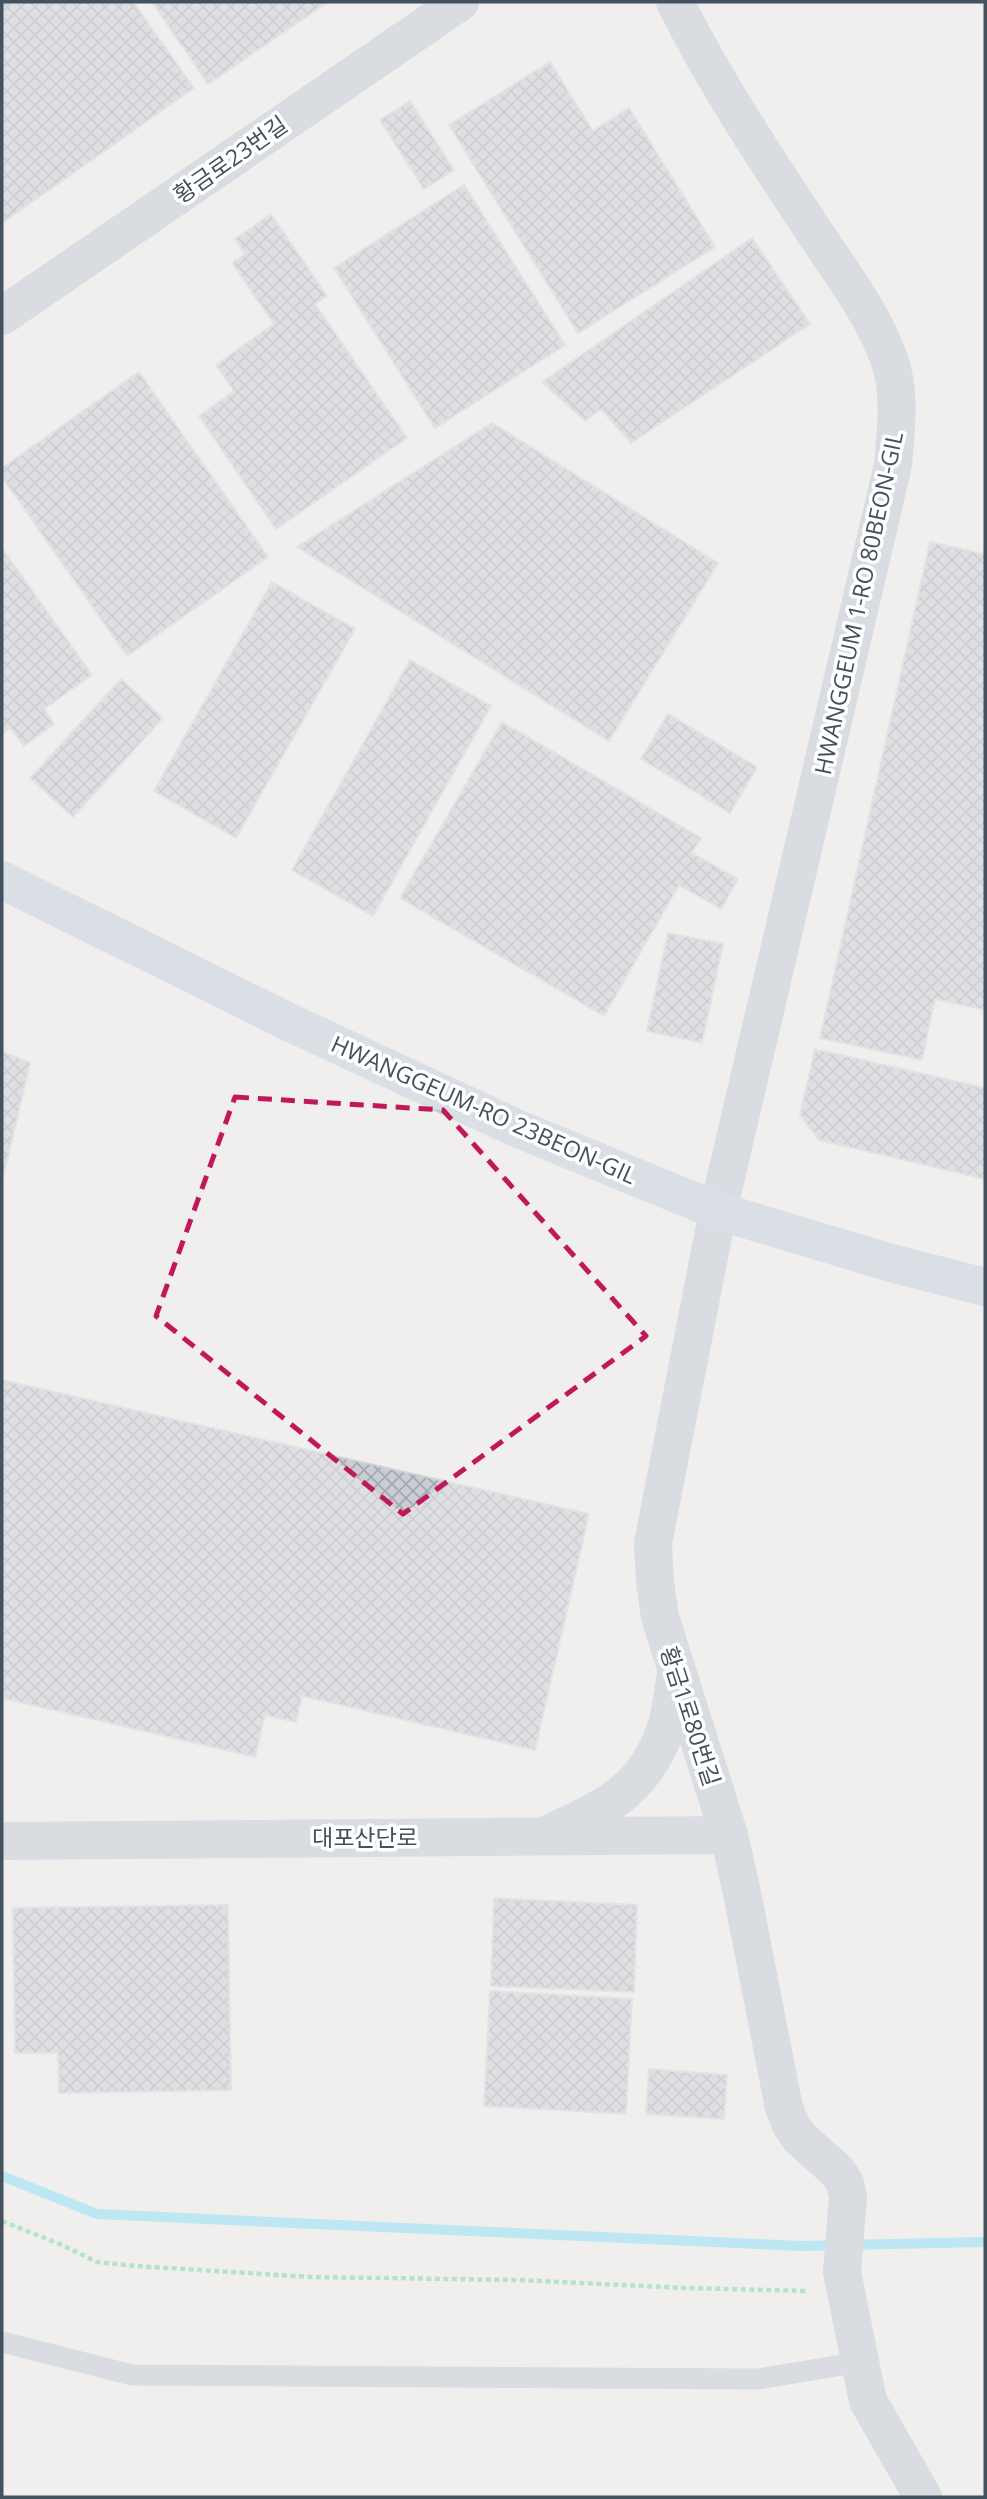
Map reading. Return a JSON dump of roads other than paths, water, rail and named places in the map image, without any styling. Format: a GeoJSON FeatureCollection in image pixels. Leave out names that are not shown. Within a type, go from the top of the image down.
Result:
{"type":"FeatureCollection","features":[{"type":"Feature","properties":{"kind":"street","name":"황금로23번길"},"geometry":{"type":"LineString","coordinates":[[2,316],[460,2]]}},
{"type":"Feature","properties":{"kind":"street","name":"HWANGGEUM 1-RO 80BEON-GIL"},"geometry":{"type":"LineString","coordinates":[[675,2],[737,113],[867,313],[889,360],[897,419],[893,465],[718,1211]]}},
{"type":"Feature","properties":{"kind":"street","name":"HWANGGEUM-RO 23BEON-GIL"},"geometry":{"type":"LineString","coordinates":[[2,880],[293,1024],[516,1128],[718,1211],[891,1264],[985,1287]]}},
{"type":"Feature","properties":{"kind":"street","name":"황금1로80번길"},"geometry":{"type":"LineString","coordinates":[[718,1211],[653,1543],[655,1582],[660,1617],[729,1835],[784,2108],[800,2138],[836,2171],[845,2183],[848,2197],[845,2283],[860,2362]]}},
{"type":"Feature","properties":{"kind":"street"},"geometry":{"type":"LineString","coordinates":[[543,1836],[616,1800],[646,1770],[667,1726],[677,1669]]}},
{"type":"Feature","properties":{"kind":"street","name":"대포산단로"},"geometry":{"type":"LineString","coordinates":[[2,1841],[729,1835]]}},
{"type":"Feature","properties":{"kind":"street"},"geometry":{"type":"LineString","coordinates":[[860,2362],[868,2401],[923,2497]]}},
{"type":"Feature","properties":{"kind":"lane"},"geometry":{"type":"LineString","coordinates":[[2,2342],[132,2375],[758,2379],[860,2362]]}},
{"type":"Feature","properties":{"kind":"waterway"},"geometry":{"type":"LineString","coordinates":[[2,2176],[97,2214],[800,2246],[985,2242]]}}]}
